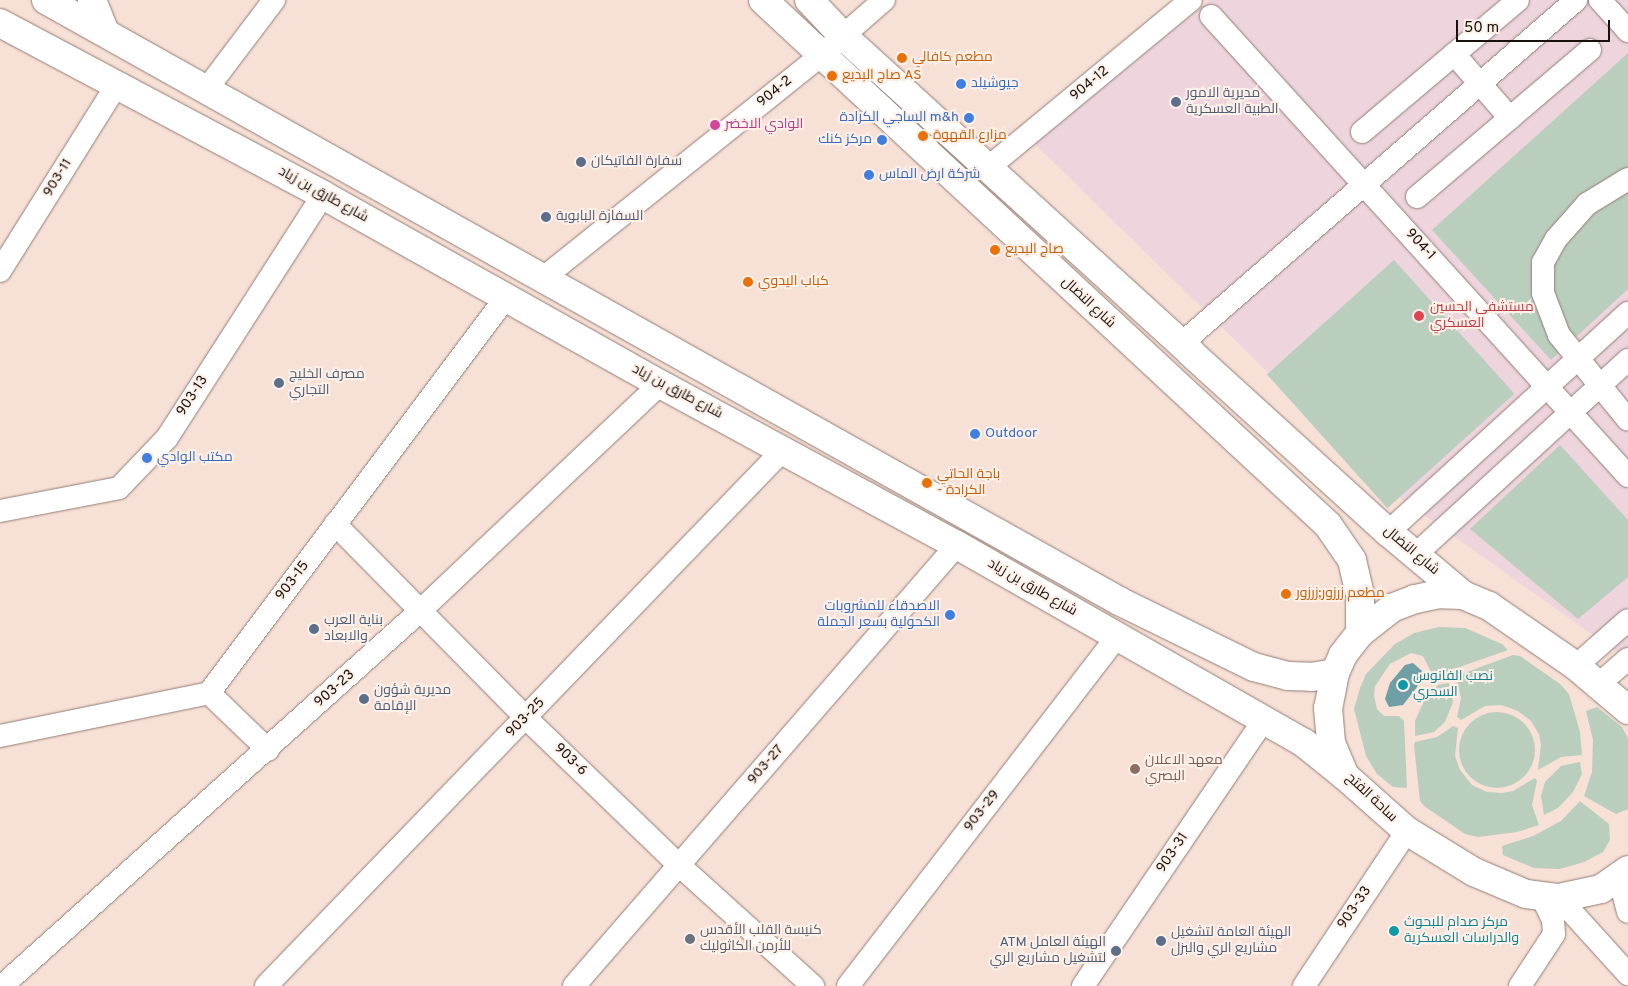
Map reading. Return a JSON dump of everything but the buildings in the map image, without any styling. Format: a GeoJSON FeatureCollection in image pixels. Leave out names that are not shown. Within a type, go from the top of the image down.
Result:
{"type":"FeatureCollection","features":[{"type":"Feature","properties":{"kind":"main road"},"geometry":{"type":"LineString","coordinates":[[46,0],[1119,601],[1254,667],[1296,676],[1335,673]]}},
{"type":"Feature","properties":{"kind":"main road"},"geometry":{"type":"LineString","coordinates":[[92,0],[105,33]]}},
{"type":"Feature","properties":{"kind":"main road","name":"شارع النضال"},"geometry":{"type":"LineString","coordinates":[[763,0],[820,56],[1328,525],[1352,560],[1360,594],[1360,633]]}},
{"type":"Feature","properties":{"kind":"main road","name":"شارع النضال"},"geometry":{"type":"LineString","coordinates":[[809,0],[842,34],[1181,344],[1388,532],[1462,595]]}},
{"type":"Feature","properties":{"kind":"main road","name":"شارع طارق بن زياد"},"geometry":{"type":"LineString","coordinates":[[0,23],[323,195],[660,384],[784,449],[957,545],[1304,743],[1345,776]]}},
{"type":"Feature","properties":{"kind":"main road","name":"ساحة الفتح"},"geometry":{"type":"LineString","coordinates":[[1624,874],[1601,888],[1551,898],[1511,888],[1474,872],[1407,831],[1345,776],[1331,743],[1328,726],[1330,690],[1335,673],[1343,655],[1360,633],[1392,608],[1415,599],[1462,595],[1489,606],[1576,666],[1628,710]]}},
{"type":"Feature","properties":{"kind":"street"},"geometry":{"type":"LineString","coordinates":[[206,90],[274,0]]}},
{"type":"Feature","properties":{"kind":"street","name":"904-2"},"geometry":{"type":"LineString","coordinates":[[542,279],[820,56],[842,34],[884,0]]}},
{"type":"Feature","properties":{"kind":"street","name":"904-12"},"geometry":{"type":"LineString","coordinates":[[989,168],[1190,0]]}},
{"type":"Feature","properties":{"kind":"street"},"geometry":{"type":"LineString","coordinates":[[1362,132],[1518,0]]}},
{"type":"Feature","properties":{"kind":"street"},"geometry":{"type":"LineString","coordinates":[[1181,344],[1576,0]]}},
{"type":"Feature","properties":{"kind":"street"},"geometry":{"type":"LineString","coordinates":[[1600,0],[1628,31]]}},
{"type":"Feature","properties":{"kind":"street","name":"904-1"},"geometry":{"type":"LineString","coordinates":[[1211,16],[1549,385],[1628,476]]}},
{"type":"Feature","properties":{"kind":"street"},"geometry":{"type":"LineString","coordinates":[[1417,197],[1590,50]]}},
{"type":"Feature","properties":{"kind":"street"},"geometry":{"type":"LineString","coordinates":[[1454,54],[1510,118]]}},
{"type":"Feature","properties":{"kind":"street","name":"903-11"},"geometry":{"type":"LineString","coordinates":[[0,271],[116,86]]}},
{"type":"Feature","properties":{"kind":"street"},"geometry":{"type":"LineString","coordinates":[[1628,179],[1610,186],[1587,204],[1556,239],[1543,262],[1543,293],[1559,335],[1576,360],[1628,420]]}},
{"type":"Feature","properties":{"kind":"street","name":"903-13"},"geometry":{"type":"LineString","coordinates":[[0,511],[119,488],[167,438],[323,195]]}},
{"type":"Feature","properties":{"kind":"street","name":"903-15"},"geometry":{"type":"LineString","coordinates":[[209,693],[506,298]]}},
{"type":"Feature","properties":{"kind":"street"},"geometry":{"type":"LineString","coordinates":[[1388,532],[1628,313]]}},
{"type":"Feature","properties":{"kind":"street"},"geometry":{"type":"LineString","coordinates":[[1415,555],[1628,360]]}},
{"type":"Feature","properties":{"kind":"street","name":"903-23"},"geometry":{"type":"LineString","coordinates":[[2,986],[268,750],[419,612],[660,384]]}},
{"type":"Feature","properties":{"kind":"street","name":"903-25"},"geometry":{"type":"LineString","coordinates":[[266,986],[784,449]]}},
{"type":"Feature","properties":{"kind":"street","name":"903-6"},"geometry":{"type":"LineString","coordinates":[[336,524],[419,612],[526,718],[679,865],[814,986]]}},
{"type":"Feature","properties":{"kind":"street","name":"903-27"},"geometry":{"type":"LineString","coordinates":[[574,986],[957,545]]}},
{"type":"Feature","properties":{"kind":"street"},"geometry":{"type":"LineString","coordinates":[[1576,666],[1628,620]]}},
{"type":"Feature","properties":{"kind":"street","name":"903-29"},"geometry":{"type":"LineString","coordinates":[[848,986],[1117,637]]}},
{"type":"Feature","properties":{"kind":"street"},"geometry":{"type":"LineString","coordinates":[[1599,684],[1628,659]]}},
{"type":"Feature","properties":{"kind":"street"},"geometry":{"type":"LineString","coordinates":[[0,736],[209,693],[268,750]]}},
{"type":"Feature","properties":{"kind":"street","name":"903-31"},"geometry":{"type":"LineString","coordinates":[[1083,986],[1264,720]]}},
{"type":"Feature","properties":{"kind":"street","name":"903-33"},"geometry":{"type":"LineString","coordinates":[[1304,986],[1407,831]]}},
{"type":"Feature","properties":{"kind":"street"},"geometry":{"type":"LineString","coordinates":[[1624,874],[1628,912]]}},
{"type":"Feature","properties":{"kind":"street"},"geometry":{"type":"LineString","coordinates":[[1551,898],[1628,974]]}},
{"type":"Feature","properties":{"kind":"street"},"geometry":{"type":"LineString","coordinates":[[1520,986],[1554,934],[1551,898]]}},
{"type":"Feature","properties":{"kind":"shaded area","name":"مستشفى الحسين العسكري"},"geometry":{"type":"Polygon","coordinates":[[[1210,0],[1628,0],[1628,660],[1386,488],[1034,143],[1210,0]]]}},
{"type":"Feature","properties":{"kind":"green space"},"geometry":{"type":"Polygon","coordinates":[[[1628,53],[1628,289],[1551,360],[1432,230],[1628,53]]]}},
{"type":"Feature","properties":{"kind":"green space"},"geometry":{"type":"Polygon","coordinates":[[[1394,260],[1514,394],[1387,508],[1267,374],[1394,260]]]}},
{"type":"Feature","properties":{"kind":"green space"},"geometry":{"type":"Polygon","coordinates":[[[1560,445],[1628,520],[1628,577],[1578,619],[1470,529],[1560,445]]]}},
{"type":"Feature","properties":{"kind":"green space"},"geometry":{"type":"Polygon","coordinates":[[[1439,627],[1465,628],[1502,644],[1508,650],[1437,675],[1431,672],[1423,656],[1411,653],[1390,664],[1375,686],[1374,696],[1377,709],[1384,716],[1399,716],[1404,721],[1407,788],[1393,787],[1377,774],[1366,756],[1354,709],[1360,688],[1366,674],[1395,644],[1414,633],[1439,627]]]}},
{"type":"Feature","properties":{"kind":"green space"},"geometry":{"type":"Polygon","coordinates":[[[1513,655],[1520,656],[1560,684],[1569,694],[1580,732],[1582,755],[1561,757],[1538,770],[1541,745],[1539,734],[1531,721],[1518,711],[1501,705],[1485,706],[1461,720],[1457,717],[1461,698],[1456,676],[1513,655]]]}},
{"type":"Feature","properties":{"kind":"green space"},"geometry":{"type":"Polygon","coordinates":[[[1449,683],[1453,702],[1445,722],[1434,732],[1415,736],[1415,721],[1424,701],[1438,685],[1449,683]]]}},
{"type":"Feature","properties":{"kind":"green space"},"geometry":{"type":"Polygon","coordinates":[[[1597,707],[1622,727],[1628,738],[1628,809],[1616,814],[1584,796],[1592,772],[1593,740],[1586,711],[1597,707]]]}},
{"type":"Feature","properties":{"kind":"green space"},"geometry":{"type":"Polygon","coordinates":[[[1497,712],[1511,715],[1524,723],[1532,736],[1535,750],[1532,764],[1524,777],[1511,785],[1497,788],[1483,785],[1470,777],[1462,764],[1459,750],[1462,736],[1470,723],[1483,715],[1497,712]]]}},
{"type":"Feature","properties":{"kind":"green space"},"geometry":{"type":"Polygon","coordinates":[[[1453,726],[1458,728],[1455,756],[1460,770],[1472,785],[1487,792],[1502,793],[1513,791],[1535,778],[1537,781],[1532,805],[1539,825],[1517,832],[1478,837],[1465,834],[1424,806],[1420,801],[1415,742],[1437,737],[1453,726]]]}},
{"type":"Feature","properties":{"kind":"green space"},"geometry":{"type":"Polygon","coordinates":[[[1580,762],[1582,774],[1573,792],[1558,808],[1544,815],[1541,796],[1545,782],[1561,766],[1580,762]]]}},
{"type":"Feature","properties":{"kind":"green space"},"geometry":{"type":"Polygon","coordinates":[[[1580,801],[1609,824],[1610,840],[1603,852],[1584,862],[1560,869],[1534,868],[1503,855],[1502,846],[1533,836],[1561,821],[1580,801]]]}},
{"type":"Feature","properties":{"kind":"water"},"geometry":{"type":"Polygon","coordinates":[[[1413,663],[1422,671],[1417,687],[1403,705],[1389,707],[1385,699],[1390,683],[1405,665],[1413,663]]]}},
{"type":"Feature","properties":{"kind":"place","name":"مطعم كافالي"},"geometry":{"type":"Point","coordinates":[902,58]}},
{"type":"Feature","properties":{"kind":"place","name":"صاج البديع AS"},"geometry":{"type":"Point","coordinates":[832,76]}},
{"type":"Feature","properties":{"kind":"place","name":"جيوشيلد"},"geometry":{"type":"Point","coordinates":[961,84]}},
{"type":"Feature","properties":{"kind":"place","name":"مديرية الامور الطبية العسكرية"},"geometry":{"type":"Point","coordinates":[1176,102]}},
{"type":"Feature","properties":{"kind":"place","name":"الساجي الكرادة m&h"},"geometry":{"type":"Point","coordinates":[969,118]}},
{"type":"Feature","properties":{"kind":"place","name":"الوادي الاخضر"},"geometry":{"type":"Point","coordinates":[715,125]}},
{"type":"Feature","properties":{"kind":"place","name":"مزارع القهوة"},"geometry":{"type":"Point","coordinates":[923,136]}},
{"type":"Feature","properties":{"kind":"place","name":"مركز كنك"},"geometry":{"type":"Point","coordinates":[882,140]}},
{"type":"Feature","properties":{"kind":"place","name":"سفارة الفاتيكان"},"geometry":{"type":"Point","coordinates":[581,162]}},
{"type":"Feature","properties":{"kind":"place","name":"شركة ارض الماس"},"geometry":{"type":"Point","coordinates":[869,175]}},
{"type":"Feature","properties":{"kind":"place","name":"السفارة البابوية"},"geometry":{"type":"Point","coordinates":[546,217]}},
{"type":"Feature","properties":{"kind":"place","name":"صاج البديع"},"geometry":{"type":"Point","coordinates":[995,250]}},
{"type":"Feature","properties":{"kind":"place","name":"كباب اليدوي"},"geometry":{"type":"Point","coordinates":[748,282]}},
{"type":"Feature","properties":{"kind":"place","name":"مستشفى الحسين العسكري"},"geometry":{"type":"Point","coordinates":[1419,316]}},
{"type":"Feature","properties":{"kind":"place","name":"مصرف الخليج التجاري"},"geometry":{"type":"Point","coordinates":[279,383]}},
{"type":"Feature","properties":{"kind":"place","name":"Outdoor"},"geometry":{"type":"Point","coordinates":[975,434]}},
{"type":"Feature","properties":{"kind":"place","name":"مكتب الوادي"},"geometry":{"type":"Point","coordinates":[147,458]}},
{"type":"Feature","properties":{"kind":"place","name":"باجة الحاتي - الكرادة"},"geometry":{"type":"Point","coordinates":[927,483]}},
{"type":"Feature","properties":{"kind":"place","name":"مطعم زرزور;زرزور"},"geometry":{"type":"Point","coordinates":[1286,594]}},
{"type":"Feature","properties":{"kind":"place","name":"الاصدقاء للمشروبات الكحولية بسعر الجملة"},"geometry":{"type":"Point","coordinates":[950,615]}},
{"type":"Feature","properties":{"kind":"place","name":"بناية العرب والابعاد"},"geometry":{"type":"Point","coordinates":[314,629]}},
{"type":"Feature","properties":{"kind":"place","name":"نصب الفانوس السحري"},"geometry":{"type":"Point","coordinates":[1403,685]}},
{"type":"Feature","properties":{"kind":"place","name":"مديرية شؤون الإقامة"},"geometry":{"type":"Point","coordinates":[364,699]}},
{"type":"Feature","properties":{"kind":"place","name":"معهد الاعلان البصري"},"geometry":{"type":"Point","coordinates":[1135,769]}},
{"type":"Feature","properties":{"kind":"place","name":"مركز صدام للبحوث والدراسات العسكرية"},"geometry":{"type":"Point","coordinates":[1394,931]}},
{"type":"Feature","properties":{"kind":"place","name":"كنيسة القلب الأقدس للأرمن الكاثوليك"},"geometry":{"type":"Point","coordinates":[690,939]}},
{"type":"Feature","properties":{"kind":"place","name":"الهيئة العامة لتشغيل مشاريع الري والبزل"},"geometry":{"type":"Point","coordinates":[1161,941]}},
{"type":"Feature","properties":{"kind":"place","name":"ATM الهيئة العامل لتشغيل مشاريع الري"},"geometry":{"type":"Point","coordinates":[1116,951]}}]}
